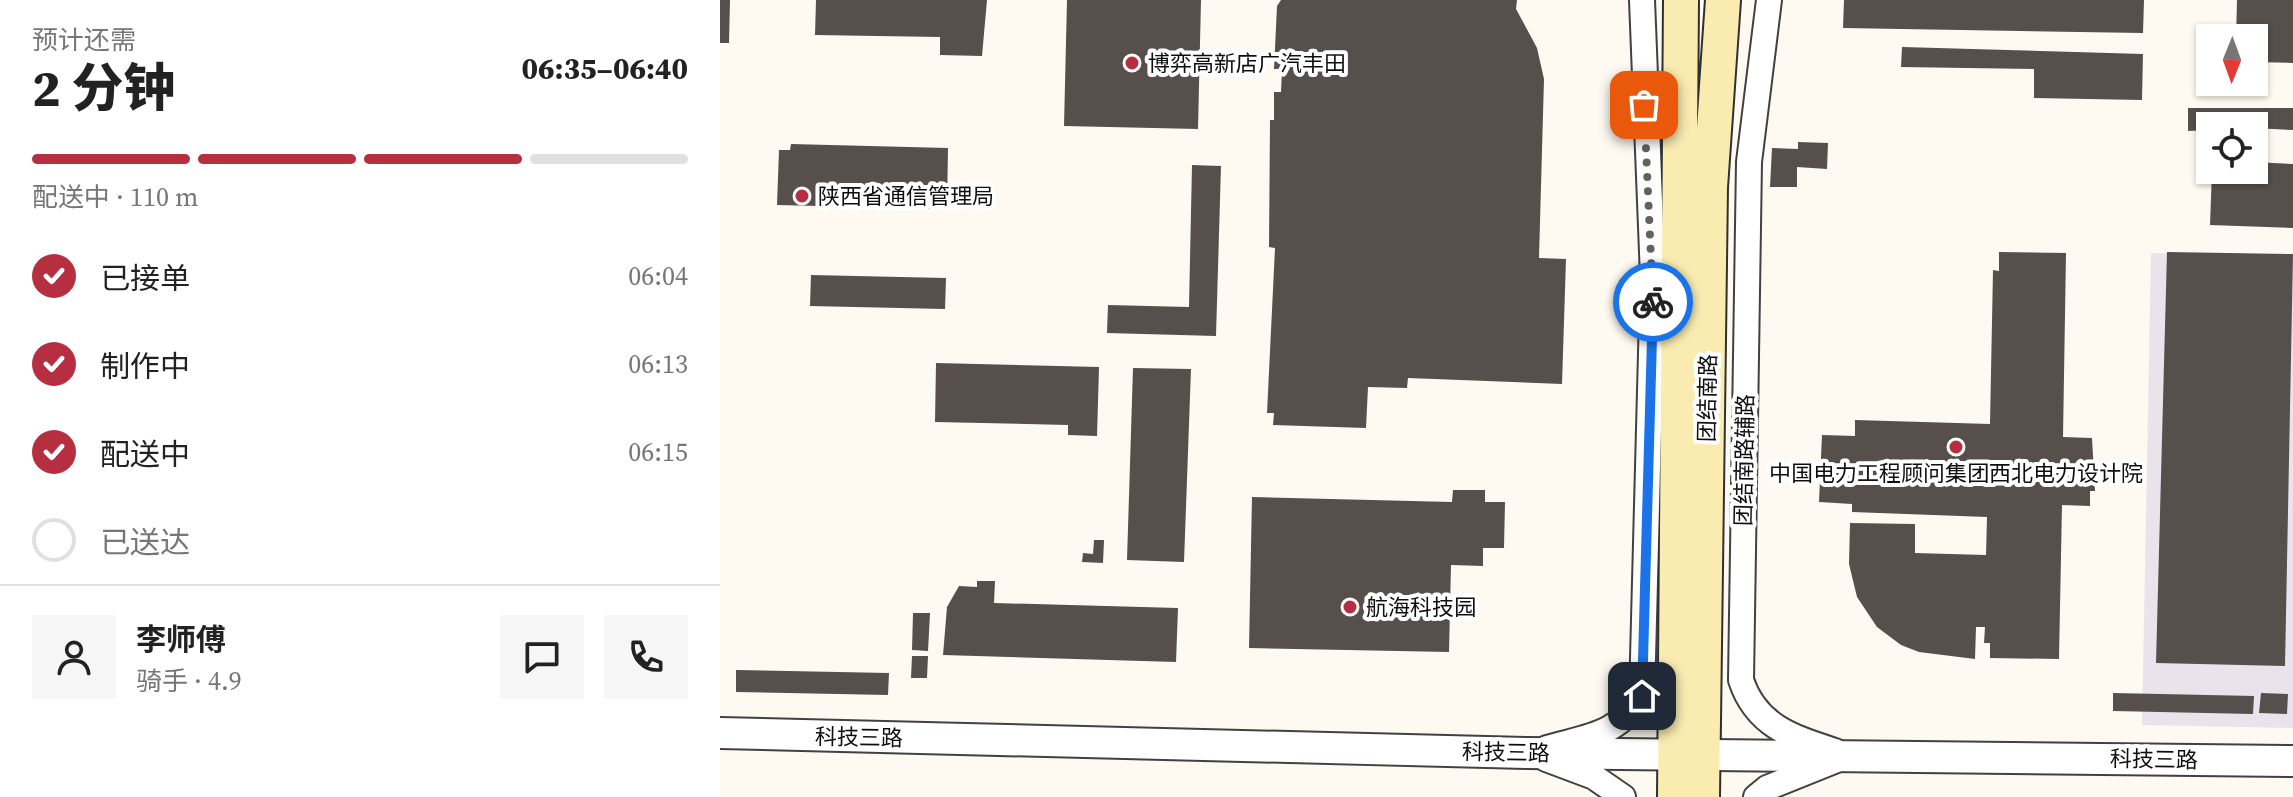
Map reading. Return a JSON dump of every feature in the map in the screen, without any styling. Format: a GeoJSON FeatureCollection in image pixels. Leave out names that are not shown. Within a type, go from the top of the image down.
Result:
{"type":"FeatureCollection","features":[{"type":"Feature","properties":{"kind":"main road","name":"团结南路"},"geometry":{"type":"LineString","coordinates":[[1681,0],[1689,753],[1702,797]]}},
{"type":"Feature","properties":{"kind":"main road","name":"团结南路"},"geometry":{"type":"LineString","coordinates":[[1675,797],[1689,753],[1710,187],[1723,0]]}},
{"type":"Feature","properties":{"kind":"street"},"geometry":{"type":"LineString","coordinates":[[1528,753],[1612,729],[1630,716],[1642,696],[1653,277],[1642,0]]}},
{"type":"Feature","properties":{"kind":"street","name":"团结南路辅路"},"geometry":{"type":"LineString","coordinates":[[1769,0],[1749,162],[1741,680],[1748,704],[1770,723],[1796,739],[1849,755]]}},
{"type":"Feature","properties":{"kind":"street","name":"科技三路"},"geometry":{"type":"LineString","coordinates":[[720,733],[1528,753],[2293,761]]}},
{"type":"Feature","properties":{"kind":"street"},"geometry":{"type":"LineString","coordinates":[[1528,753],[1578,769],[1623,797]]}},
{"type":"Feature","properties":{"kind":"street"},"geometry":{"type":"LineString","coordinates":[[1756,797],[1767,788],[1849,755]]}},
{"type":"Feature","properties":{"kind":"shaded area"},"geometry":{"type":"Polygon","coordinates":[[[2151,253],[2293,256],[2293,728],[2142,725],[2151,253]]]}},
{"type":"Feature","properties":{"kind":"building"},"geometry":{"type":"Polygon","coordinates":[[[720,0],[730,0],[729,43],[720,43],[720,0]]]}},
{"type":"Feature","properties":{"kind":"building"},"geometry":{"type":"Polygon","coordinates":[[[816,0],[987,0],[982,56],[940,55],[940,37],[815,35],[816,0]]]}},
{"type":"Feature","properties":{"kind":"building","name":"博弈高新店广汽丰田"},"geometry":{"type":"Polygon","coordinates":[[[1067,0],[1201,0],[1198,129],[1064,126],[1067,0]]]}},
{"type":"Feature","properties":{"kind":"building"},"geometry":{"type":"Polygon","coordinates":[[[1281,0],[1517,0],[1516,9],[1537,48],[1544,79],[1539,258],[1566,259],[1562,384],[1408,378],[1407,388],[1368,387],[1366,428],[1273,425],[1274,413],[1267,413],[1275,248],[1269,247],[1270,120],[1274,120],[1274,92],[1281,92],[1282,69],[1274,69],[1277,6],[1281,0]]]}},
{"type":"Feature","properties":{"kind":"building"},"geometry":{"type":"Polygon","coordinates":[[[1844,0],[2144,0],[2143,33],[1843,28],[1844,0]]]}},
{"type":"Feature","properties":{"kind":"building"},"geometry":{"type":"Polygon","coordinates":[[[2237,0],[2293,0],[2293,63],[2268,62],[2268,24],[2236,24],[2237,0]]]}},
{"type":"Feature","properties":{"kind":"building"},"geometry":{"type":"Polygon","coordinates":[[[1902,47],[2143,54],[2142,100],[2034,98],[2034,69],[1901,67],[1902,47]]]}},
{"type":"Feature","properties":{"kind":"building"},"geometry":{"type":"Polygon","coordinates":[[[2188,108],[2293,108],[2293,130],[2268,129],[2268,112],[2196,112],[2196,131],[2188,131],[2188,108]]]}},
{"type":"Feature","properties":{"kind":"building"},"geometry":{"type":"Polygon","coordinates":[[[1798,142],[1828,143],[1827,169],[1797,167],[1797,187],[1770,187],[1772,148],[1798,149],[1798,142]]]}},
{"type":"Feature","properties":{"kind":"building"},"geometry":{"type":"Polygon","coordinates":[[[791,144],[948,148],[947,209],[777,205],[779,150],[790,150],[791,144]]]}},
{"type":"Feature","properties":{"kind":"building"},"geometry":{"type":"Polygon","coordinates":[[[2268,163],[2293,164],[2293,228],[2210,225],[2211,184],[2268,184],[2268,163]]]}},
{"type":"Feature","properties":{"kind":"building"},"geometry":{"type":"Polygon","coordinates":[[[1192,165],[1221,166],[1216,336],[1107,333],[1108,305],[1189,307],[1192,165]]]}},
{"type":"Feature","properties":{"kind":"building","name":"中国电力工程顾问集团西北电力设计院"},"geometry":{"type":"Polygon","coordinates":[[[1999,252],[2066,253],[2063,437],[2092,438],[2095,491],[2090,491],[2090,506],[2062,505],[2059,659],[1990,658],[1990,643],[1984,643],[1985,627],[1976,627],[1975,659],[1919,652],[1901,645],[1877,627],[1857,597],[1849,564],[1850,523],[1915,524],[1915,553],[1986,555],[1987,517],[1852,512],[1852,504],[1819,502],[1822,435],[1855,436],[1855,420],[1990,424],[1993,270],[1999,271],[1999,252]]]}},
{"type":"Feature","properties":{"kind":"building"},"geometry":{"type":"Polygon","coordinates":[[[2167,252],[2293,254],[2285,666],[2156,663],[2167,252]]]}},
{"type":"Feature","properties":{"kind":"building"},"geometry":{"type":"Polygon","coordinates":[[[811,275],[946,278],[945,309],[810,306],[811,275]]]}},
{"type":"Feature","properties":{"kind":"building"},"geometry":{"type":"Polygon","coordinates":[[[936,363],[1099,367],[1097,436],[1068,435],[1068,425],[935,422],[936,363]]]}},
{"type":"Feature","properties":{"kind":"building"},"geometry":{"type":"Polygon","coordinates":[[[1133,368],[1191,369],[1184,562],[1127,560],[1133,368]]]}},
{"type":"Feature","properties":{"kind":"building","name":"航海科技园"},"geometry":{"type":"Polygon","coordinates":[[[1453,490],[1485,490],[1485,502],[1505,502],[1504,548],[1483,548],[1483,566],[1451,565],[1449,652],[1249,648],[1252,497],[1452,502],[1453,490]]]}},
{"type":"Feature","properties":{"kind":"building"},"geometry":{"type":"Polygon","coordinates":[[[1094,540],[1104,540],[1103,563],[1082,562],[1083,553],[1093,554],[1094,540]]]}},
{"type":"Feature","properties":{"kind":"building"},"geometry":{"type":"Polygon","coordinates":[[[977,581],[995,581],[994,603],[1178,608],[1176,662],[943,655],[947,607],[959,586],[977,587],[977,581]]]}},
{"type":"Feature","properties":{"kind":"building"},"geometry":{"type":"Polygon","coordinates":[[[913,613],[930,613],[928,651],[912,650],[913,613]]]}},
{"type":"Feature","properties":{"kind":"building"},"geometry":{"type":"Polygon","coordinates":[[[912,656],[928,656],[927,678],[911,678],[912,656]]]}},
{"type":"Feature","properties":{"kind":"building"},"geometry":{"type":"Polygon","coordinates":[[[736,670],[889,673],[888,695],[736,692],[736,670]]]}},
{"type":"Feature","properties":{"kind":"building"},"geometry":{"type":"Polygon","coordinates":[[[2113,693],[2254,696],[2253,714],[2113,711],[2113,693]]]}},
{"type":"Feature","properties":{"kind":"building"},"geometry":{"type":"Polygon","coordinates":[[[2261,693],[2288,694],[2287,714],[2259,713],[2261,693]]]}},
{"type":"Feature","properties":{"kind":"way so far"},"geometry":{"type":"LineString","coordinates":[[1644,105],[1653,302]]}},
{"type":"Feature","properties":{"kind":"place","name":"博弈高新店广汽丰田"},"geometry":{"type":"Point","coordinates":[1132,63]}},
{"type":"Feature","properties":{"kind":"place","name":"陕西省通信管理局"},"geometry":{"type":"Point","coordinates":[802,196]}},
{"type":"Feature","properties":{"kind":"place","name":"中国电力工程顾问集团西北电力设计院"},"geometry":{"type":"Point","coordinates":[1956,447]}},
{"type":"Feature","properties":{"kind":"place","name":"航海科技园"},"geometry":{"type":"Point","coordinates":[1350,607]}},
{"type":"Feature","properties":{"kind":"route"},"geometry":{"type":"LineString","coordinates":[[1642,696],[1653,302]]}}]}
